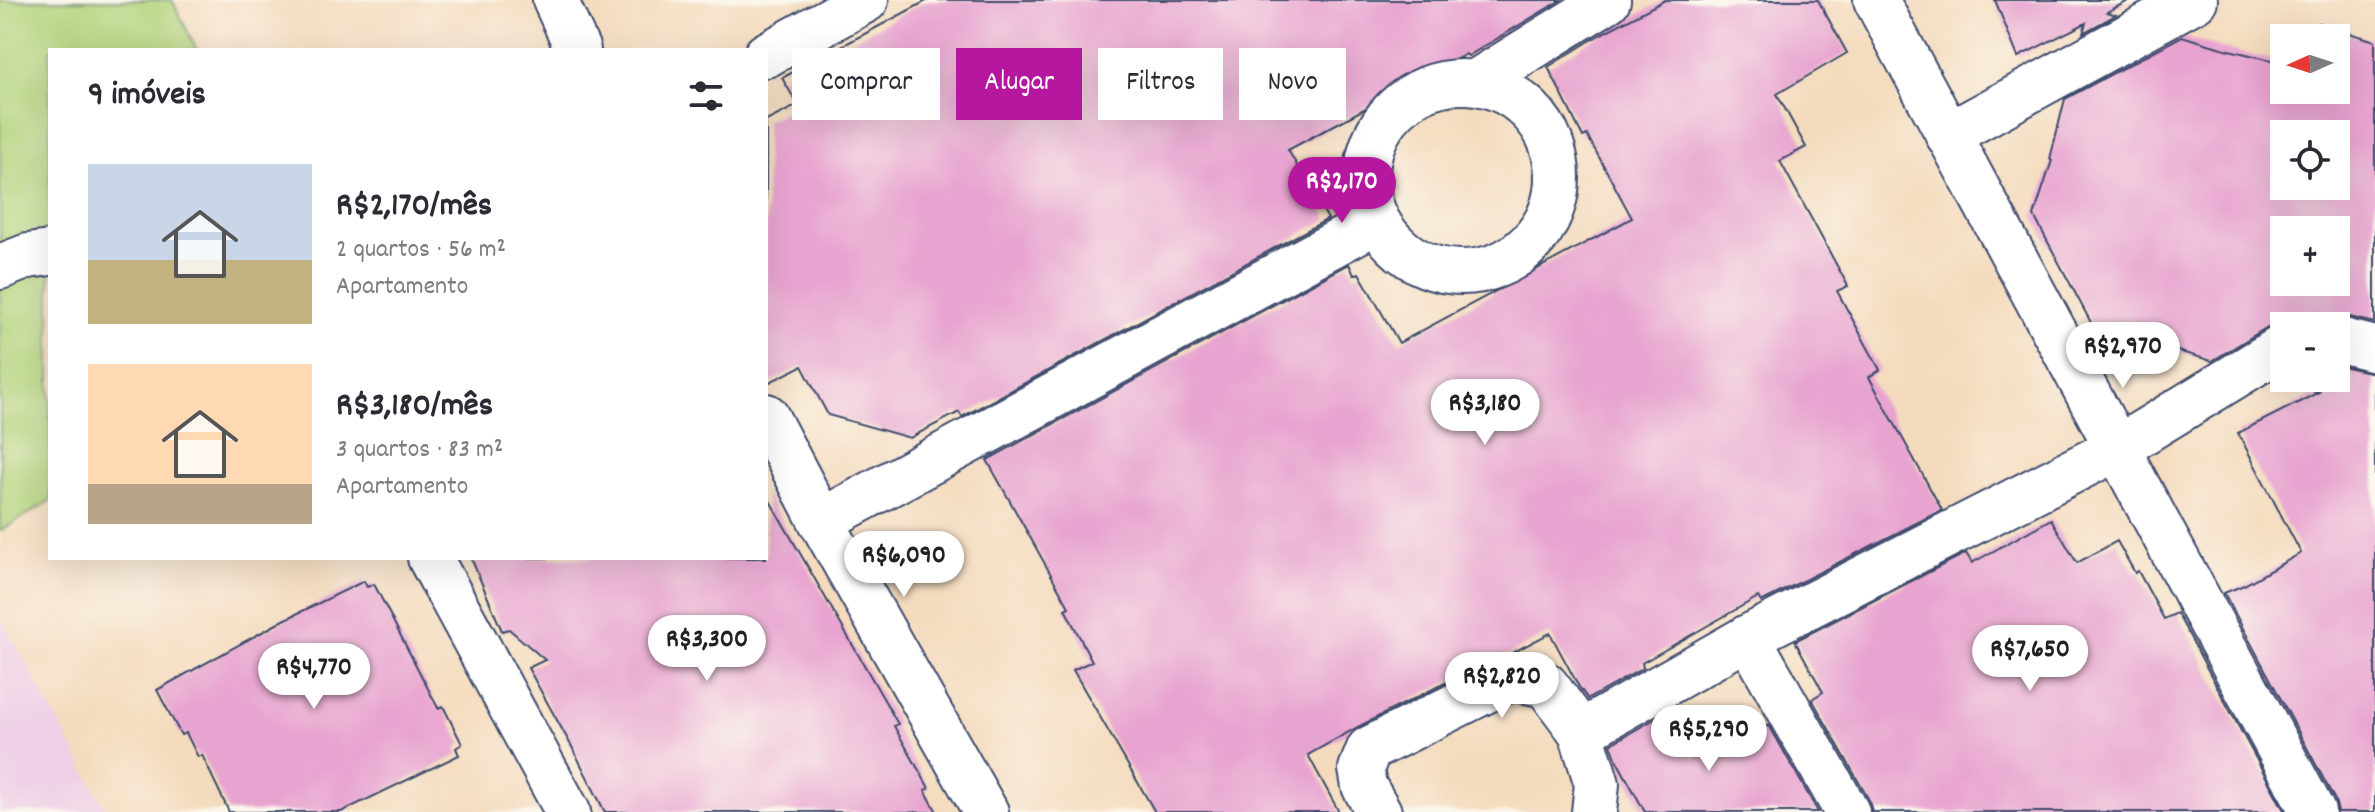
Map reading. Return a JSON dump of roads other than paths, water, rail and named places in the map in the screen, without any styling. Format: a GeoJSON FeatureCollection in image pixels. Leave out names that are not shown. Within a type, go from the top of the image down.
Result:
{"type":"FeatureCollection","features":[{"type":"Feature","properties":{"kind":"street"},"geometry":{"type":"LineString","coordinates":[[555,0],[577,48]]}},
{"type":"Feature","properties":{"kind":"street"},"geometry":{"type":"LineString","coordinates":[[768,54],[866,0]]}},
{"type":"Feature","properties":{"kind":"street"},"geometry":{"type":"LineString","coordinates":[[1476,82],[1608,0]]}},
{"type":"Feature","properties":{"kind":"street"},"geometry":{"type":"LineString","coordinates":[[1876,0],[2313,812]]}},
{"type":"Feature","properties":{"kind":"street"},"geometry":{"type":"LineString","coordinates":[[1948,135],[2195,0]]}},
{"type":"Feature","properties":{"kind":"street"},"geometry":{"type":"LineString","coordinates":[[1446,82],[1476,82],[1505,92],[1529,108],[1546,130],[1555,157],[1558,186],[1548,219],[1527,248],[1497,266],[1464,274],[1428,267],[1394,245],[1377,221],[1368,195],[1367,166],[1375,137],[1392,112],[1416,92],[1446,82]]}},
{"type":"Feature","properties":{"kind":"street"},"geometry":{"type":"LineString","coordinates":[[821,521],[1377,221]]}},
{"type":"Feature","properties":{"kind":"street"},"geometry":{"type":"LineString","coordinates":[[0,267],[28,256],[48,253]]}},
{"type":"Feature","properties":{"kind":"street"},"geometry":{"type":"LineString","coordinates":[[2350,343],[2375,349]]}},
{"type":"Feature","properties":{"kind":"street"},"geometry":{"type":"LineString","coordinates":[[1581,732],[1748,637],[2116,449],[2270,355]]}},
{"type":"Feature","properties":{"kind":"street"},"geometry":{"type":"LineString","coordinates":[[768,420],[821,521],[986,812]]}},
{"type":"Feature","properties":{"kind":"street"},"geometry":{"type":"LineString","coordinates":[[431,560],[568,812]]}},
{"type":"Feature","properties":{"kind":"street"},"geometry":{"type":"LineString","coordinates":[[1748,637],[1847,812]]}},
{"type":"Feature","properties":{"kind":"street"},"geometry":{"type":"LineString","coordinates":[[1379,812],[1364,786],[1361,769],[1369,749],[1511,678],[1546,685],[1581,732],[1597,784],[1594,812]]}}]}
